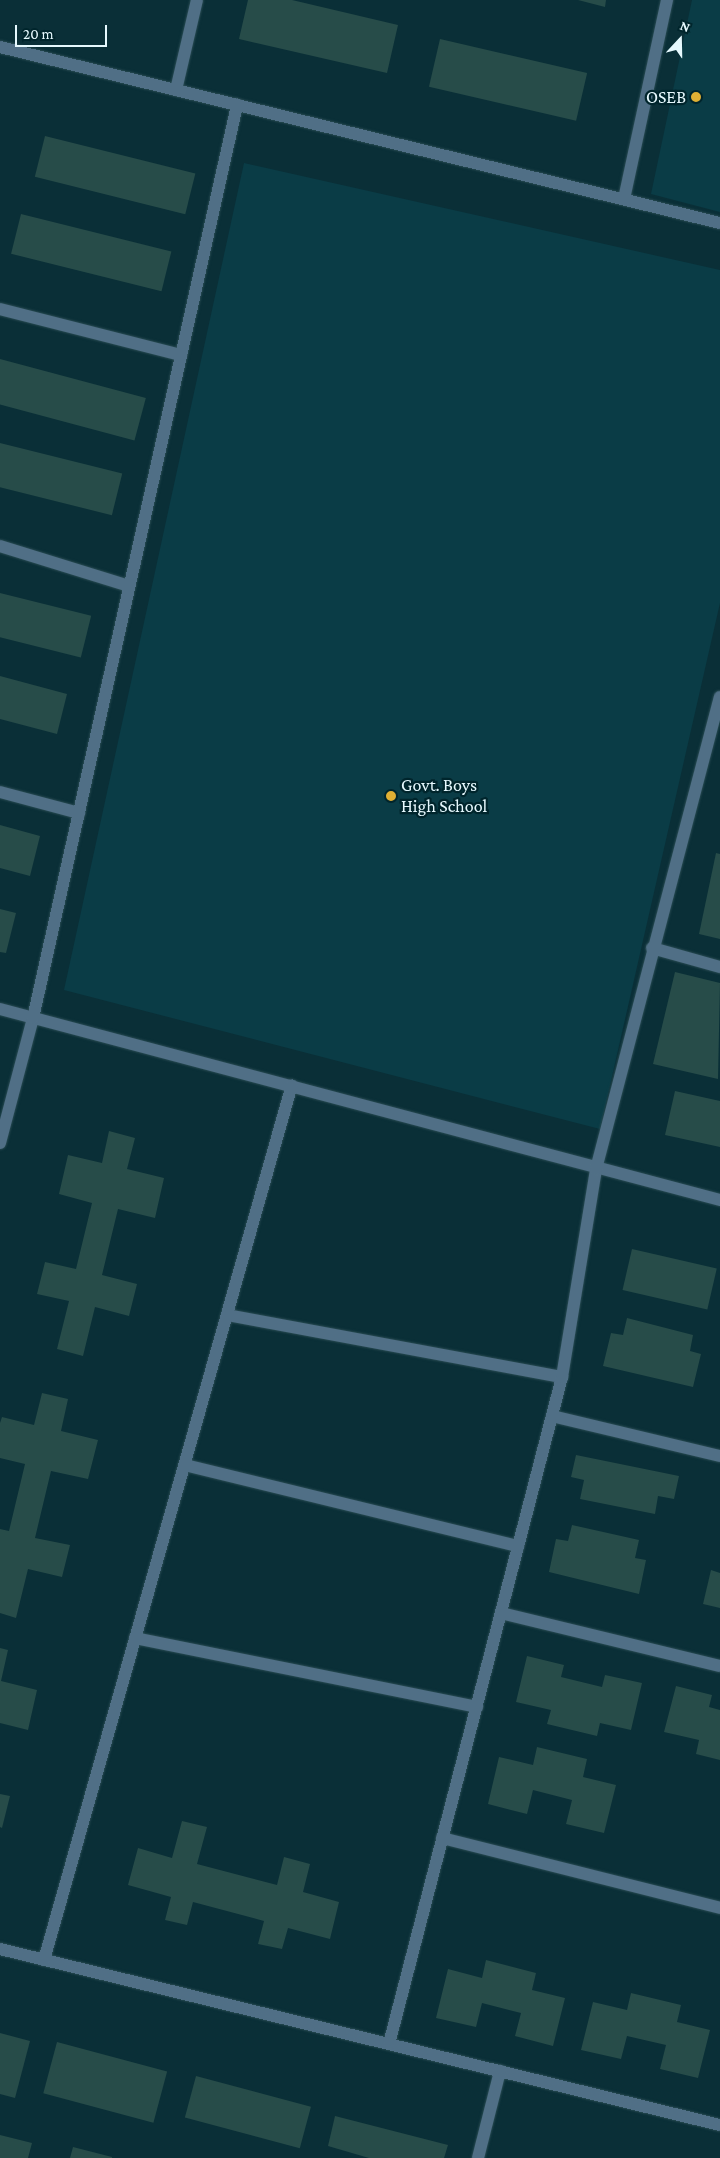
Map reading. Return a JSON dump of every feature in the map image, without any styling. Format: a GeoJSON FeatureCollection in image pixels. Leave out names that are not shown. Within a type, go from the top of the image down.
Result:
{"type":"FeatureCollection","features":[{"type":"Feature","properties":{"kind":"street"},"geometry":{"type":"LineString","coordinates":[[176,90],[197,0]]}},
{"type":"Feature","properties":{"kind":"street"},"geometry":{"type":"LineString","coordinates":[[624,200],[667,0]]}},
{"type":"Feature","properties":{"kind":"street"},"geometry":{"type":"LineString","coordinates":[[0,47],[720,223]]}},
{"type":"Feature","properties":{"kind":"street"},"geometry":{"type":"LineString","coordinates":[[0,1144],[33,1018],[237,105]]}},
{"type":"Feature","properties":{"kind":"street"},"geometry":{"type":"LineString","coordinates":[[0,310],[181,355]]}},
{"type":"Feature","properties":{"kind":"street"},"geometry":{"type":"LineString","coordinates":[[0,546],[129,586]]}},
{"type":"Feature","properties":{"kind":"street"},"geometry":{"type":"LineString","coordinates":[[389,2044],[562,1377],[596,1169],[652,948],[720,697]]}},
{"type":"Feature","properties":{"kind":"street"},"geometry":{"type":"LineString","coordinates":[[0,792],[79,814]]}},
{"type":"Feature","properties":{"kind":"street"},"geometry":{"type":"LineString","coordinates":[[652,948],[720,966]]}},
{"type":"Feature","properties":{"kind":"street"},"geometry":{"type":"LineString","coordinates":[[0,1009],[292,1085],[596,1169],[720,1200]]}},
{"type":"Feature","properties":{"kind":"street"},"geometry":{"type":"LineString","coordinates":[[44,1960],[292,1085]]}},
{"type":"Feature","properties":{"kind":"street"},"geometry":{"type":"LineString","coordinates":[[227,1315],[562,1377]]}},
{"type":"Feature","properties":{"kind":"street"},"geometry":{"type":"LineString","coordinates":[[552,1416],[720,1456]]}},
{"type":"Feature","properties":{"kind":"street"},"geometry":{"type":"LineString","coordinates":[[185,1465],[518,1546]]}},
{"type":"Feature","properties":{"kind":"street"},"geometry":{"type":"LineString","coordinates":[[501,1613],[720,1666]]}},
{"type":"Feature","properties":{"kind":"street"},"geometry":{"type":"LineString","coordinates":[[135,1638],[477,1707]]}},
{"type":"Feature","properties":{"kind":"street"},"geometry":{"type":"LineString","coordinates":[[442,1838],[720,1908]]}},
{"type":"Feature","properties":{"kind":"street"},"geometry":{"type":"LineString","coordinates":[[0,1949],[720,2125]]}},
{"type":"Feature","properties":{"kind":"street"},"geometry":{"type":"LineString","coordinates":[[478,2158],[500,2071]]}},
{"type":"Feature","properties":{"kind":"shaded area","name":"OSEB"},"geometry":{"type":"Polygon","coordinates":[[[692,0],[720,0],[720,212],[651,194],[692,0]]]}},
{"type":"Feature","properties":{"kind":"shaded area","name":"Govt. Boys High School"},"geometry":{"type":"Polygon","coordinates":[[[244,163],[720,270],[720,603],[600,1129],[64,990],[244,163]]]}},
{"type":"Feature","properties":{"kind":"building"},"geometry":{"type":"Polygon","coordinates":[[[248,0],[292,0],[398,25],[387,73],[239,39],[248,0]]]}},
{"type":"Feature","properties":{"kind":"building"},"geometry":{"type":"Polygon","coordinates":[[[578,0],[606,0],[605,7],[578,0]]]}},
{"type":"Feature","properties":{"kind":"building"},"geometry":{"type":"Polygon","coordinates":[[[440,39],[587,73],[576,121],[429,87],[440,39]]]}},
{"type":"Feature","properties":{"kind":"building"},"geometry":{"type":"Polygon","coordinates":[[[45,136],[195,173],[185,214],[35,177],[45,136]]]}},
{"type":"Feature","properties":{"kind":"building"},"geometry":{"type":"Polygon","coordinates":[[[21,214],[171,251],[161,291],[11,254],[21,214]]]}},
{"type":"Feature","properties":{"kind":"building"},"geometry":{"type":"Polygon","coordinates":[[[0,359],[146,398],[134,441],[0,405],[0,359]]]}},
{"type":"Feature","properties":{"kind":"building"},"geometry":{"type":"Polygon","coordinates":[[[0,443],[122,473],[112,515],[0,487],[0,443]]]}},
{"type":"Feature","properties":{"kind":"building"},"geometry":{"type":"Polygon","coordinates":[[[0,593],[91,616],[81,657],[0,637],[0,593]]]}},
{"type":"Feature","properties":{"kind":"building"},"geometry":{"type":"Polygon","coordinates":[[[0,676],[67,694],[57,734],[0,719],[0,676]]]}},
{"type":"Feature","properties":{"kind":"building"},"geometry":{"type":"Polygon","coordinates":[[[0,825],[40,836],[30,876],[0,868],[0,825]]]}},
{"type":"Feature","properties":{"kind":"building"},"geometry":{"type":"Polygon","coordinates":[[[716,853],[720,854],[720,939],[699,934],[716,853]]]}},
{"type":"Feature","properties":{"kind":"building"},"geometry":{"type":"Polygon","coordinates":[[[0,909],[16,913],[6,953],[0,952],[0,909]]]}},
{"type":"Feature","properties":{"kind":"building"},"geometry":{"type":"Polygon","coordinates":[[[675,972],[720,983],[718,1079],[653,1064],[675,972]]]}},
{"type":"Feature","properties":{"kind":"building"},"geometry":{"type":"Polygon","coordinates":[[[675,1091],[720,1101],[720,1147],[665,1135],[675,1091]]]}},
{"type":"Feature","properties":{"kind":"building"},"geometry":{"type":"Polygon","coordinates":[[[109,1131],[135,1138],[127,1169],[164,1178],[155,1218],[118,1209],[102,1275],[137,1284],[129,1316],[95,1307],[83,1356],[57,1349],[69,1301],[37,1294],[45,1262],[76,1269],[92,1203],[59,1194],[68,1155],[102,1163],[109,1131]]]}},
{"type":"Feature","properties":{"kind":"building"},"geometry":{"type":"Polygon","coordinates":[[[632,1249],[717,1269],[707,1309],[623,1290],[632,1249]]]}},
{"type":"Feature","properties":{"kind":"building"},"geometry":{"type":"Polygon","coordinates":[[[627,1318],[693,1335],[690,1351],[701,1354],[693,1387],[603,1366],[611,1333],[623,1335],[627,1318]]]}},
{"type":"Feature","properties":{"kind":"building"},"geometry":{"type":"Polygon","coordinates":[[[42,1393],[68,1399],[61,1431],[98,1440],[88,1479],[51,1471],[35,1538],[70,1545],[62,1577],[28,1569],[16,1618],[0,1613],[0,1529],[9,1531],[25,1464],[0,1458],[0,1423],[2,1417],[34,1425],[42,1393]]]}},
{"type":"Feature","properties":{"kind":"building"},"geometry":{"type":"Polygon","coordinates":[[[576,1455],[679,1476],[674,1499],[658,1496],[655,1514],[580,1499],[584,1480],[571,1477],[576,1455]]]}},
{"type":"Feature","properties":{"kind":"building"},"geometry":{"type":"Polygon","coordinates":[[[572,1525],[639,1540],[635,1558],[646,1560],[639,1594],[549,1572],[556,1539],[568,1541],[572,1525]]]}},
{"type":"Feature","properties":{"kind":"building"},"geometry":{"type":"Polygon","coordinates":[[[711,1570],[720,1573],[720,1608],[703,1604],[711,1570]]]}},
{"type":"Feature","properties":{"kind":"building"},"geometry":{"type":"Polygon","coordinates":[[[0,1648],[8,1650],[1,1681],[37,1690],[28,1730],[0,1723],[0,1648]]]}},
{"type":"Feature","properties":{"kind":"building"},"geometry":{"type":"Polygon","coordinates":[[[527,1656],[564,1665],[561,1677],[602,1687],[605,1675],[642,1683],[631,1730],[600,1723],[597,1736],[547,1724],[551,1710],[516,1702],[527,1656]]]}},
{"type":"Feature","properties":{"kind":"building"},"geometry":{"type":"Polygon","coordinates":[[[676,1686],[712,1695],[709,1707],[720,1710],[720,1760],[696,1754],[699,1740],[664,1732],[676,1686]]]}},
{"type":"Feature","properties":{"kind":"building"},"geometry":{"type":"Polygon","coordinates":[[[537,1747],[587,1759],[583,1777],[616,1785],[604,1833],[566,1824],[572,1800],[533,1790],[527,1814],[488,1804],[499,1757],[533,1765],[537,1747]]]}},
{"type":"Feature","properties":{"kind":"building"},"geometry":{"type":"Polygon","coordinates":[[[0,1794],[10,1796],[2,1828],[0,1827],[0,1794]]]}},
{"type":"Feature","properties":{"kind":"building"},"geometry":{"type":"Polygon","coordinates":[[[182,1821],[207,1827],[197,1864],[277,1885],[284,1857],[310,1864],[303,1892],[339,1902],[330,1939],[288,1928],[282,1949],[258,1944],[264,1921],[193,1902],[187,1925],[165,1920],[171,1897],[128,1885],[138,1848],[172,1858],[182,1821]]]}},
{"type":"Feature","properties":{"kind":"building"},"geometry":{"type":"Polygon","coordinates":[[[486,1960],[536,1973],[532,1990],[565,1998],[553,2046],[515,2036],[521,2013],[482,2003],[476,2027],[436,2018],[448,1969],[482,1978],[486,1960]]]}},
{"type":"Feature","properties":{"kind":"building"},"geometry":{"type":"Polygon","coordinates":[[[631,1993],[681,2005],[677,2022],[710,2030],[698,2078],[660,2069],[666,2045],[627,2036],[621,2059],[581,2050],[593,2002],[627,2010],[631,1993]]]}},
{"type":"Feature","properties":{"kind":"building"},"geometry":{"type":"Polygon","coordinates":[[[0,2033],[30,2041],[15,2098],[0,2094],[0,2033]]]}},
{"type":"Feature","properties":{"kind":"building"},"geometry":{"type":"Polygon","coordinates":[[[57,2042],[167,2072],[153,2123],[43,2093],[57,2042]]]}},
{"type":"Feature","properties":{"kind":"building"},"geometry":{"type":"Polygon","coordinates":[[[196,2076],[311,2107],[300,2148],[185,2118],[196,2076]]]}},
{"type":"Feature","properties":{"kind":"building"},"geometry":{"type":"Polygon","coordinates":[[[335,2116],[448,2145],[444,2158],[369,2158],[328,2146],[335,2116]]]}},
{"type":"Feature","properties":{"kind":"building"},"geometry":{"type":"Polygon","coordinates":[[[0,2135],[32,2143],[28,2158],[0,2158],[0,2135]]]}},
{"type":"Feature","properties":{"kind":"building"},"geometry":{"type":"Polygon","coordinates":[[[73,2147],[112,2157],[112,2158],[70,2158],[73,2147]]]}},
{"type":"Feature","properties":{"kind":"place","name":"OSEB"},"geometry":{"type":"Point","coordinates":[696,97]}},
{"type":"Feature","properties":{"kind":"place","name":"Govt. Boys High School"},"geometry":{"type":"Point","coordinates":[391,796]}}]}
